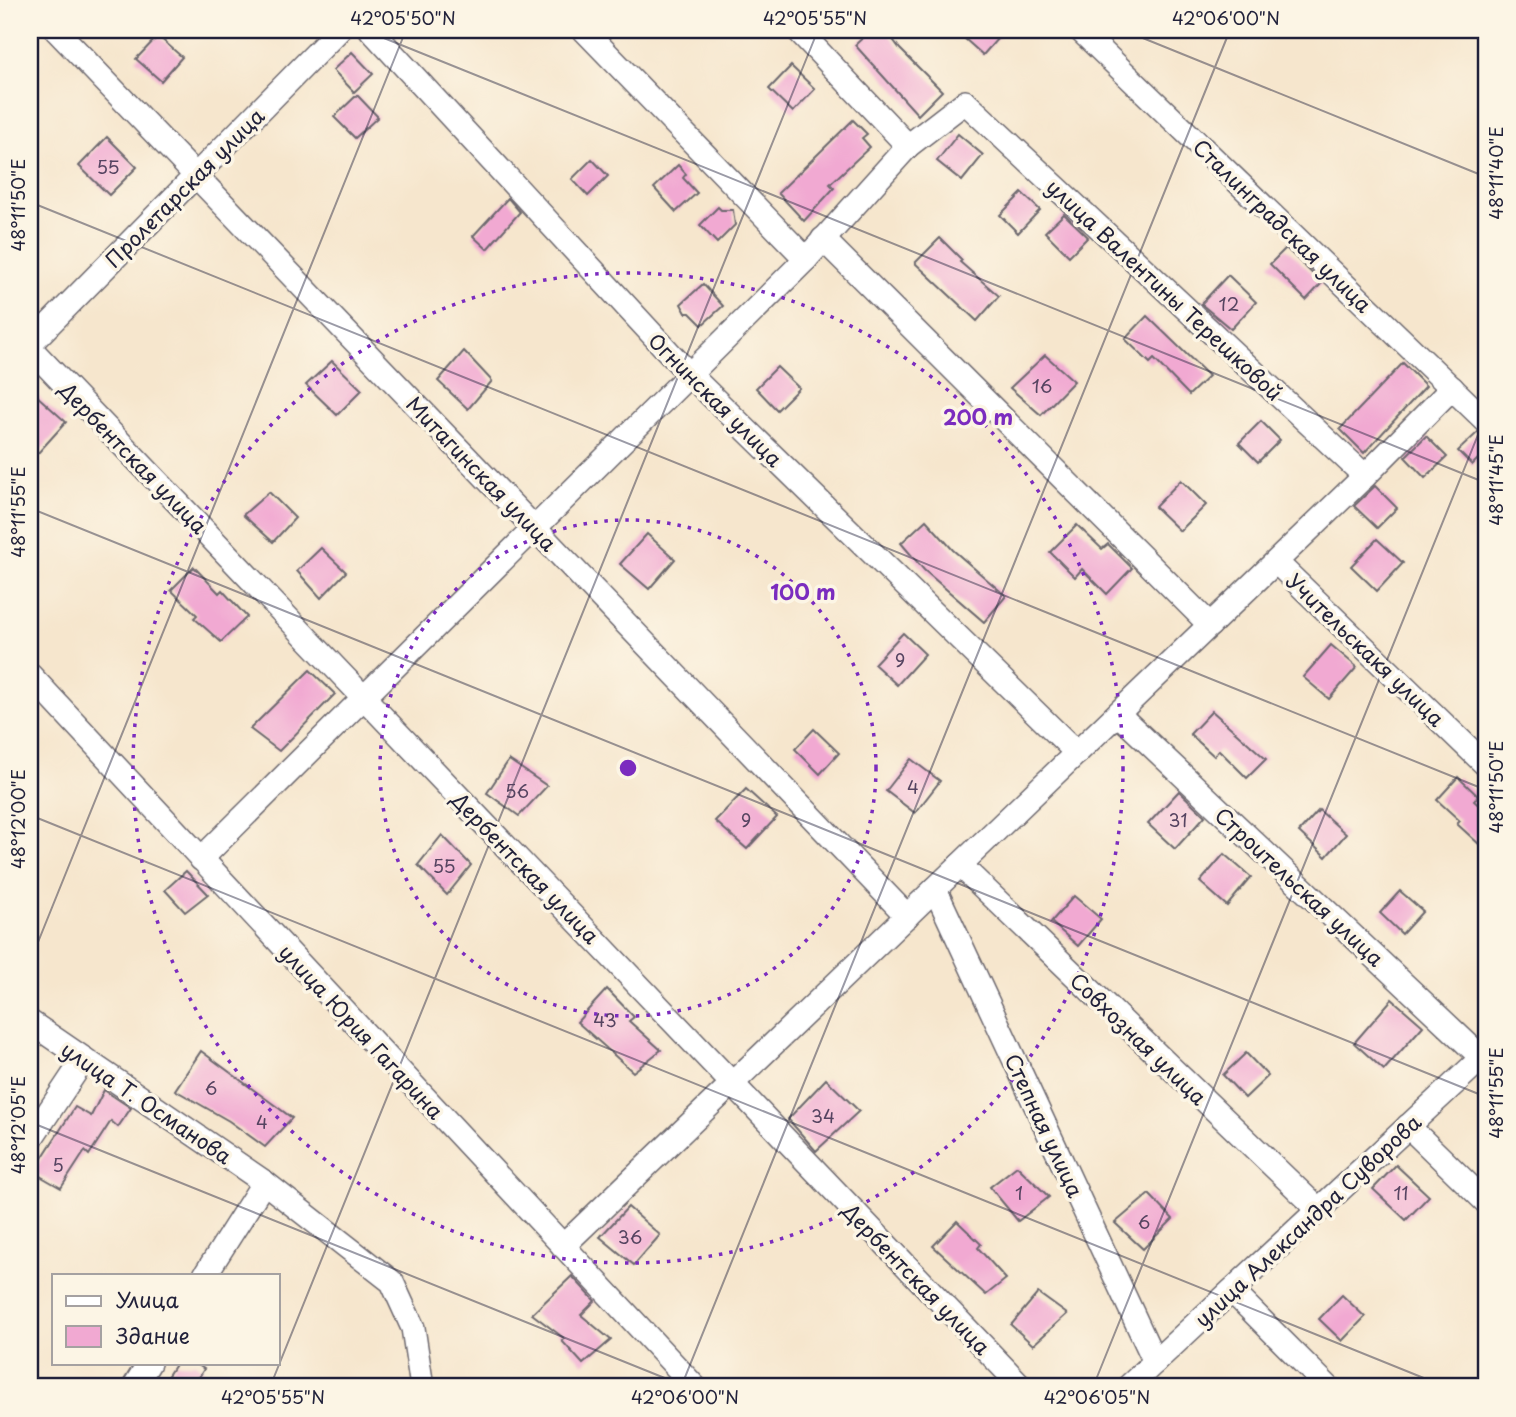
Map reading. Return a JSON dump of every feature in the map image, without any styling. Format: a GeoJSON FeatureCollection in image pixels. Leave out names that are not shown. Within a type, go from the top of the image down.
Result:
{"type":"FeatureCollection","features":[{"type":"Feature","properties":{"kind":"street","name":"Митагинская улица"},"geometry":{"type":"LineString","coordinates":[[56,30],[907,916]]}},
{"type":"Feature","properties":{"kind":"street","name":"Пролетарская улица"},"geometry":{"type":"LineString","coordinates":[[30,346],[339,30]]}},
{"type":"Feature","properties":{"kind":"street","name":"Огнинская улица"},"geometry":{"type":"LineString","coordinates":[[371,30],[689,374],[1077,753]]}},
{"type":"Feature","properties":{"kind":"street"},"geometry":{"type":"LineString","coordinates":[[584,30],[806,259]]}},
{"type":"Feature","properties":{"kind":"street"},"geometry":{"type":"LineString","coordinates":[[201,859],[806,259],[908,146],[798,30]]}},
{"type":"Feature","properties":{"kind":"street","name":"Сталинградская улица"},"geometry":{"type":"LineString","coordinates":[[1080,30],[1486,421]]}},
{"type":"Feature","properties":{"kind":"street","name":"улица Валентины Терешковой"},"geometry":{"type":"LineString","coordinates":[[908,146],[965,102],[1365,476]]}},
{"type":"Feature","properties":{"kind":"street"},"geometry":{"type":"LineString","coordinates":[[823,239],[1210,625]]}},
{"type":"Feature","properties":{"kind":"street","name":"Дербентская улица"},"geometry":{"type":"LineString","coordinates":[[30,346],[1021,1387]]}},
{"type":"Feature","properties":{"kind":"street"},"geometry":{"type":"LineString","coordinates":[[563,1246],[1276,562],[1452,388]]}},
{"type":"Feature","properties":{"kind":"street","name":"Учительскакя улица"},"geometry":{"type":"LineString","coordinates":[[1276,562],[1486,765]]}},
{"type":"Feature","properties":{"kind":"street","name":"улица Юрия Гагарина"},"geometry":{"type":"LineString","coordinates":[[30,675],[695,1387]]}},
{"type":"Feature","properties":{"kind":"street","name":"Строительская улица"},"geometry":{"type":"LineString","coordinates":[[1118,713],[1484,1056]]}},
{"type":"Feature","properties":{"kind":"street","name":"Совхозная улица"},"geometry":{"type":"LineString","coordinates":[[960,865],[1319,1210]]}},
{"type":"Feature","properties":{"kind":"street","name":"Степная улица"},"geometry":{"type":"LineString","coordinates":[[935,888],[1155,1362]]}},
{"type":"Feature","properties":{"kind":"street","name":"улица Т. Османова"},"geometry":{"type":"LineString","coordinates":[[30,1021],[264,1182],[392,1282],[412,1328],[422,1387]]}},
{"type":"Feature","properties":{"kind":"street","name":"улица Александра Суворова"},"geometry":{"type":"LineString","coordinates":[[1128,1387],[1484,1056]]}},
{"type":"Feature","properties":{"kind":"street"},"geometry":{"type":"LineString","coordinates":[[30,1140],[84,1059]]}},
{"type":"Feature","properties":{"kind":"street"},"geometry":{"type":"LineString","coordinates":[[1408,1126],[1486,1202]]}},
{"type":"Feature","properties":{"kind":"street"},"geometry":{"type":"LineString","coordinates":[[206,1274],[264,1182]]}},
{"type":"Feature","properties":{"kind":"street"},"geometry":{"type":"LineString","coordinates":[[1232,1291],[1328,1387]]}},
{"type":"Feature","properties":{"kind":"street"},"geometry":{"type":"LineString","coordinates":[[134,1387],[148,1364]]}},
{"type":"Feature","properties":{"kind":"building"},"geometry":{"type":"Polygon","coordinates":[[[871,30],[886,30],[900,49],[942,91],[918,115],[855,45],[871,30]]]}},
{"type":"Feature","properties":{"kind":"building"},"geometry":{"type":"Polygon","coordinates":[[[955,30],[1005,30],[983,55],[955,30]]]}},
{"type":"Feature","properties":{"kind":"building"},"geometry":{"type":"Polygon","coordinates":[[[158,36],[182,57],[161,81],[136,59],[158,36]]]}},
{"type":"Feature","properties":{"kind":"building"},"geometry":{"type":"Polygon","coordinates":[[[352,52],[373,74],[354,92],[333,70],[352,52]]]}},
{"type":"Feature","properties":{"kind":"building"},"geometry":{"type":"Polygon","coordinates":[[[791,66],[815,89],[793,112],[769,89],[791,66]]]}},
{"type":"Feature","properties":{"kind":"building"},"geometry":{"type":"Polygon","coordinates":[[[357,95],[378,117],[355,138],[334,117],[357,95]]]}},
{"type":"Feature","properties":{"kind":"building"},"geometry":{"type":"Polygon","coordinates":[[[853,120],[867,134],[862,138],[870,147],[830,184],[834,188],[804,221],[778,193],[853,120]]]}},
{"type":"Feature","properties":{"kind":"building"},"geometry":{"type":"Polygon","coordinates":[[[958,134],[983,155],[962,181],[937,161],[958,134]]]}},
{"type":"Feature","properties":{"kind":"building"},"geometry":{"type":"Polygon","coordinates":[[[107,137],[137,167],[109,195],[79,166],[107,137]]]}},
{"type":"Feature","properties":{"kind":"building"},"geometry":{"type":"Polygon","coordinates":[[[592,159],[608,176],[588,196],[572,179],[592,159]]]}},
{"type":"Feature","properties":{"kind":"building"},"geometry":{"type":"Polygon","coordinates":[[[678,165],[686,174],[683,178],[697,193],[676,212],[654,188],[678,165]]]}},
{"type":"Feature","properties":{"kind":"building"},"geometry":{"type":"Polygon","coordinates":[[[1022,193],[1040,210],[1018,233],[1000,215],[1022,193]]]}},
{"type":"Feature","properties":{"kind":"building"},"geometry":{"type":"Polygon","coordinates":[[[508,198],[520,212],[487,249],[473,236],[508,198]]]}},
{"type":"Feature","properties":{"kind":"building"},"geometry":{"type":"Polygon","coordinates":[[[718,207],[721,210],[733,210],[735,225],[717,243],[700,225],[718,207]]]}},
{"type":"Feature","properties":{"kind":"building"},"geometry":{"type":"Polygon","coordinates":[[[1064,214],[1088,237],[1069,256],[1045,232],[1064,214]]]}},
{"type":"Feature","properties":{"kind":"building"},"geometry":{"type":"Polygon","coordinates":[[[940,238],[962,260],[960,262],[999,296],[977,321],[915,263],[940,238]]]}},
{"type":"Feature","properties":{"kind":"building"},"geometry":{"type":"Polygon","coordinates":[[[1286,248],[1322,283],[1306,300],[1270,264],[1286,248]]]}},
{"type":"Feature","properties":{"kind":"building"},"geometry":{"type":"Polygon","coordinates":[[[1228,275],[1256,302],[1231,329],[1201,304],[1228,275]]]}},
{"type":"Feature","properties":{"kind":"building"},"geometry":{"type":"Polygon","coordinates":[[[703,284],[723,306],[702,325],[690,313],[686,313],[681,304],[703,284]]]}},
{"type":"Feature","properties":{"kind":"building"},"geometry":{"type":"Polygon","coordinates":[[[1147,316],[1209,376],[1189,395],[1154,359],[1150,363],[1125,339],[1147,316]]]}},
{"type":"Feature","properties":{"kind":"building"},"geometry":{"type":"Polygon","coordinates":[[[464,351],[492,381],[468,409],[438,381],[464,351]]]}},
{"type":"Feature","properties":{"kind":"building"},"geometry":{"type":"Polygon","coordinates":[[[1045,355],[1074,381],[1041,415],[1010,388],[1045,355]]]}},
{"type":"Feature","properties":{"kind":"building"},"geometry":{"type":"Polygon","coordinates":[[[332,361],[362,390],[337,415],[306,385],[332,361]]]}},
{"type":"Feature","properties":{"kind":"building"},"geometry":{"type":"Polygon","coordinates":[[[1403,363],[1426,386],[1364,453],[1340,429],[1403,363]]]}},
{"type":"Feature","properties":{"kind":"building"},"geometry":{"type":"Polygon","coordinates":[[[777,367],[799,388],[777,410],[756,388],[777,367]]]}},
{"type":"Feature","properties":{"kind":"building"},"geometry":{"type":"Polygon","coordinates":[[[36,395],[66,422],[38,453],[30,445],[30,402],[36,395]]]}},
{"type":"Feature","properties":{"kind":"building"},"geometry":{"type":"Polygon","coordinates":[[[1261,421],[1280,440],[1258,462],[1239,443],[1261,421]]]}},
{"type":"Feature","properties":{"kind":"building"},"geometry":{"type":"Polygon","coordinates":[[[1478,432],[1486,439],[1486,451],[1472,465],[1458,451],[1478,432]]]}},
{"type":"Feature","properties":{"kind":"building"},"geometry":{"type":"Polygon","coordinates":[[[1426,436],[1447,457],[1425,478],[1405,457],[1426,436]]]}},
{"type":"Feature","properties":{"kind":"building"},"geometry":{"type":"Polygon","coordinates":[[[1181,480],[1206,505],[1180,531],[1155,507],[1181,480]]]}},
{"type":"Feature","properties":{"kind":"building"},"geometry":{"type":"Polygon","coordinates":[[[1375,486],[1397,508],[1377,528],[1354,506],[1375,486]]]}},
{"type":"Feature","properties":{"kind":"building"},"geometry":{"type":"Polygon","coordinates":[[[269,492],[295,518],[273,542],[243,515],[269,492]]]}},
{"type":"Feature","properties":{"kind":"building"},"geometry":{"type":"Polygon","coordinates":[[[926,520],[953,550],[1006,596],[984,622],[924,570],[901,543],[926,520]]]}},
{"type":"Feature","properties":{"kind":"building"},"geometry":{"type":"Polygon","coordinates":[[[1077,525],[1102,549],[1108,544],[1132,568],[1107,594],[1082,569],[1075,577],[1050,552],[1077,525]]]}},
{"type":"Feature","properties":{"kind":"building"},"geometry":{"type":"Polygon","coordinates":[[[647,534],[675,559],[649,589],[620,564],[647,534]]]}},
{"type":"Feature","properties":{"kind":"building"},"geometry":{"type":"Polygon","coordinates":[[[1377,539],[1403,563],[1377,591],[1351,566],[1377,539]]]}},
{"type":"Feature","properties":{"kind":"building"},"geometry":{"type":"Polygon","coordinates":[[[321,548],[346,572],[321,598],[297,571],[321,548]]]}},
{"type":"Feature","properties":{"kind":"building"},"geometry":{"type":"Polygon","coordinates":[[[194,567],[219,593],[222,590],[247,617],[221,642],[194,618],[197,615],[171,590],[194,567]]]}},
{"type":"Feature","properties":{"kind":"building"},"geometry":{"type":"Polygon","coordinates":[[[903,633],[925,654],[897,685],[874,664],[903,633]]]}},
{"type":"Feature","properties":{"kind":"building"},"geometry":{"type":"Polygon","coordinates":[[[1331,645],[1357,667],[1329,699],[1303,677],[1331,645]]]}},
{"type":"Feature","properties":{"kind":"building"},"geometry":{"type":"Polygon","coordinates":[[[310,670],[335,694],[279,751],[250,729],[310,670]]]}},
{"type":"Feature","properties":{"kind":"building"},"geometry":{"type":"Polygon","coordinates":[[[1212,711],[1266,759],[1247,778],[1219,750],[1214,756],[1190,734],[1212,711]]]}},
{"type":"Feature","properties":{"kind":"building"},"geometry":{"type":"Polygon","coordinates":[[[814,729],[839,753],[820,774],[795,749],[814,729]]]}},
{"type":"Feature","properties":{"kind":"building"},"geometry":{"type":"Polygon","coordinates":[[[911,759],[940,781],[915,813],[886,791],[911,759]]]}},
{"type":"Feature","properties":{"kind":"building"},"geometry":{"type":"Polygon","coordinates":[[[509,760],[547,786],[519,816],[487,793],[509,760]]]}},
{"type":"Feature","properties":{"kind":"building"},"geometry":{"type":"Polygon","coordinates":[[[1458,777],[1478,796],[1474,801],[1486,812],[1486,837],[1479,844],[1457,824],[1460,821],[1437,800],[1458,777]]]}},
{"type":"Feature","properties":{"kind":"building"},"geometry":{"type":"Polygon","coordinates":[[[746,789],[777,817],[747,849],[715,821],[746,789]]]}},
{"type":"Feature","properties":{"kind":"building"},"geometry":{"type":"Polygon","coordinates":[[[1179,791],[1205,816],[1175,849],[1148,824],[1179,791]]]}},
{"type":"Feature","properties":{"kind":"building"},"geometry":{"type":"Polygon","coordinates":[[[1319,810],[1346,834],[1326,857],[1299,832],[1319,810]]]}},
{"type":"Feature","properties":{"kind":"building"},"geometry":{"type":"Polygon","coordinates":[[[442,835],[471,865],[447,895],[418,865],[442,835]]]}},
{"type":"Feature","properties":{"kind":"building"},"geometry":{"type":"Polygon","coordinates":[[[1224,854],[1251,877],[1227,906],[1200,882],[1224,854]]]}},
{"type":"Feature","properties":{"kind":"building"},"geometry":{"type":"Polygon","coordinates":[[[186,871],[208,894],[185,912],[165,890],[186,871]]]}},
{"type":"Feature","properties":{"kind":"building"},"geometry":{"type":"Polygon","coordinates":[[[1400,891],[1423,911],[1402,934],[1380,913],[1400,891]]]}},
{"type":"Feature","properties":{"kind":"building"},"geometry":{"type":"Polygon","coordinates":[[[1074,896],[1101,919],[1078,946],[1051,922],[1074,896]]]}},
{"type":"Feature","properties":{"kind":"building"},"geometry":{"type":"Polygon","coordinates":[[[607,989],[634,1017],[629,1021],[661,1050],[633,1072],[577,1022],[607,989]]]}},
{"type":"Feature","properties":{"kind":"building"},"geometry":{"type":"Polygon","coordinates":[[[1392,999],[1423,1026],[1384,1070],[1354,1043],[1392,999]]]}},
{"type":"Feature","properties":{"kind":"building"},"geometry":{"type":"Polygon","coordinates":[[[201,1051],[292,1118],[265,1147],[229,1121],[175,1090],[201,1051]]]}},
{"type":"Feature","properties":{"kind":"building"},"geometry":{"type":"Polygon","coordinates":[[[1246,1053],[1268,1076],[1245,1098],[1223,1075],[1246,1053]]]}},
{"type":"Feature","properties":{"kind":"building"},"geometry":{"type":"Polygon","coordinates":[[[826,1079],[859,1111],[816,1151],[788,1119],[826,1079]]]}},
{"type":"Feature","properties":{"kind":"building"},"geometry":{"type":"Polygon","coordinates":[[[104,1090],[131,1108],[118,1127],[111,1121],[89,1155],[85,1151],[61,1188],[33,1172],[75,1107],[91,1116],[104,1090]]]}},
{"type":"Feature","properties":{"kind":"building"},"geometry":{"type":"Polygon","coordinates":[[[1396,1165],[1429,1196],[1406,1220],[1373,1189],[1396,1165]]]}},
{"type":"Feature","properties":{"kind":"building"},"geometry":{"type":"Polygon","coordinates":[[[1017,1166],[1049,1197],[1018,1221],[990,1187],[1017,1166]]]}},
{"type":"Feature","properties":{"kind":"building"},"geometry":{"type":"Polygon","coordinates":[[[1149,1194],[1173,1219],[1143,1249],[1115,1223],[1149,1194]]]}},
{"type":"Feature","properties":{"kind":"building"},"geometry":{"type":"Polygon","coordinates":[[[628,1207],[660,1235],[634,1265],[600,1237],[628,1207]]]}},
{"type":"Feature","properties":{"kind":"building"},"geometry":{"type":"Polygon","coordinates":[[[957,1221],[981,1244],[978,1248],[1006,1279],[986,1295],[933,1246],[957,1221]]]}},
{"type":"Feature","properties":{"kind":"building"},"geometry":{"type":"Polygon","coordinates":[[[572,1276],[595,1301],[581,1315],[611,1340],[583,1364],[562,1341],[565,1339],[532,1314],[572,1276]]]}},
{"type":"Feature","properties":{"kind":"building"},"geometry":{"type":"Polygon","coordinates":[[[1038,1293],[1067,1314],[1033,1345],[1011,1325],[1038,1293]]]}},
{"type":"Feature","properties":{"kind":"building"},"geometry":{"type":"Polygon","coordinates":[[[1342,1295],[1365,1317],[1342,1341],[1319,1319],[1342,1295]]]}},
{"type":"Feature","properties":{"kind":"building"},"geometry":{"type":"Polygon","coordinates":[[[175,1364],[196,1364],[204,1369],[193,1387],[176,1387],[165,1380],[175,1364]]]}}]}
